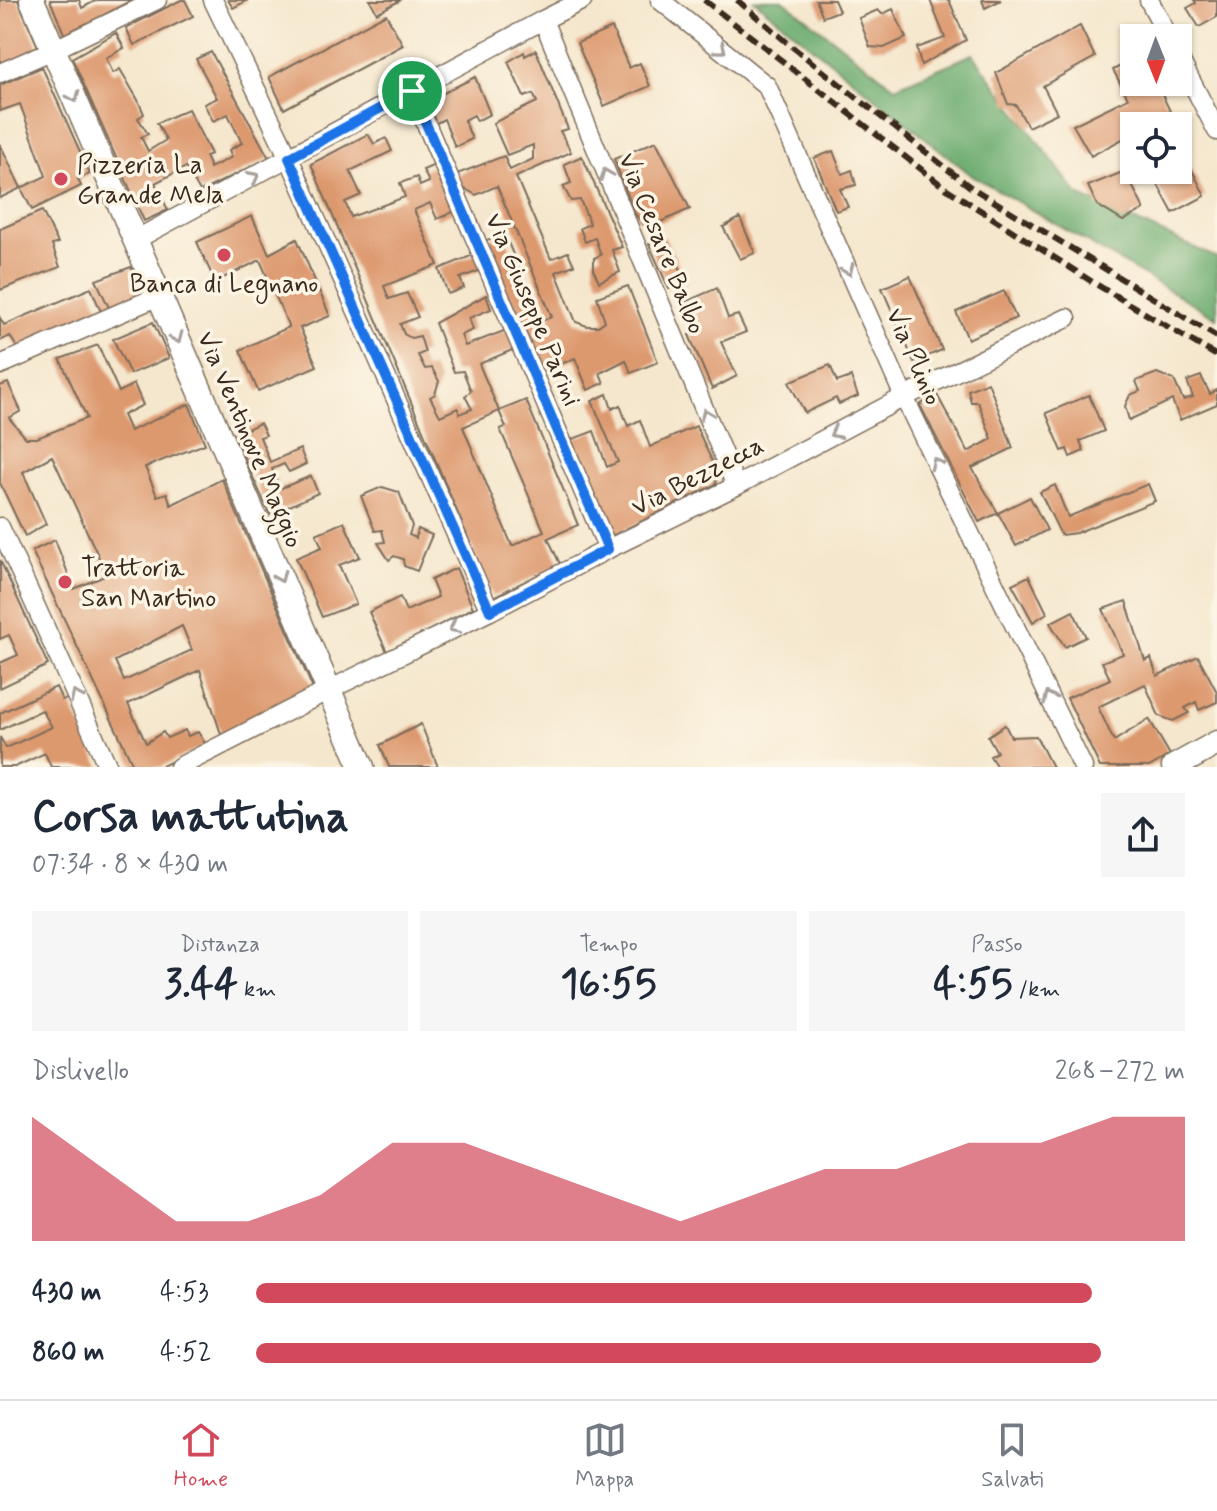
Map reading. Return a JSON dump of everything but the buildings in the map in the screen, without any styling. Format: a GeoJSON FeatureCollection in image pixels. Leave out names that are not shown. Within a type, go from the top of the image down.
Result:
{"type":"FeatureCollection","features":[{"type":"Feature","properties":{"kind":"street","name":"Via Ventinove Maggio"},"geometry":{"type":"LineString","coordinates":[[32,0],[362,767]]}},
{"type":"Feature","properties":{"kind":"street"},"geometry":{"type":"LineString","coordinates":[[0,73],[157,0]]}},
{"type":"Feature","properties":{"kind":"street"},"geometry":{"type":"LineString","coordinates":[[213,0],[289,158],[490,611]]}},
{"type":"Feature","properties":{"kind":"street"},"geometry":{"type":"LineString","coordinates":[[135,240],[583,0]]}},
{"type":"Feature","properties":{"kind":"street","name":"Via Plinio"},"geometry":{"type":"LineString","coordinates":[[660,0],[767,86],[904,397],[1083,767]]}},
{"type":"Feature","properties":{"kind":"street"},"geometry":{"type":"LineString","coordinates":[[1149,0],[1162,24]]}},
{"type":"Feature","properties":{"kind":"street","name":"Via Cesare Balbo"},"geometry":{"type":"LineString","coordinates":[[543,20],[736,486]]}},
{"type":"Feature","properties":{"kind":"street"},"geometry":{"type":"LineString","coordinates":[[1192,83],[1217,131]]}},
{"type":"Feature","properties":{"kind":"street","name":"Via Giuseppe Parini"},"geometry":{"type":"LineString","coordinates":[[412,91],[608,549]]}},
{"type":"Feature","properties":{"kind":"street"},"geometry":{"type":"LineString","coordinates":[[0,365],[159,296]]}},
{"type":"Feature","properties":{"kind":"street","name":"Via Bezzecca"},"geometry":{"type":"LineString","coordinates":[[179,767],[736,486],[904,397],[1067,318]]}},
{"type":"Feature","properties":{"kind":"street"},"geometry":{"type":"LineString","coordinates":[[0,527],[108,767]]}},
{"type":"Feature","properties":{"kind":"street"},"geometry":{"type":"LineString","coordinates":[[1174,767],[1217,743]]}},
{"type":"Feature","properties":{"kind":"green space"},"geometry":{"type":"Polygon","coordinates":[[[754,0],[783,0],[895,87],[973,54],[1078,195],[1217,258],[1217,318],[970,174],[754,0]]]}},
{"type":"Feature","properties":{"kind":"railway"},"geometry":{"type":"LineString","coordinates":[[704,0],[944,187],[1094,283],[1217,356]]}},
{"type":"Feature","properties":{"kind":"railway"},"geometry":{"type":"LineString","coordinates":[[737,0],[969,186],[1217,337]]}},
{"type":"Feature","properties":{"kind":"place","name":"Pizzeria La Grande Mela"},"geometry":{"type":"Point","coordinates":[61,179]}},
{"type":"Feature","properties":{"kind":"place","name":"Banca di Legnano"},"geometry":{"type":"Point","coordinates":[224,255]}},
{"type":"Feature","properties":{"kind":"place","name":"Trattoria San Martino"},"geometry":{"type":"Point","coordinates":[65,582]}},
{"type":"Feature","properties":{"kind":"route"},"geometry":{"type":"LineString","coordinates":[[412,91],[608,549],[490,611],[289,158],[412,91]]}}]}
